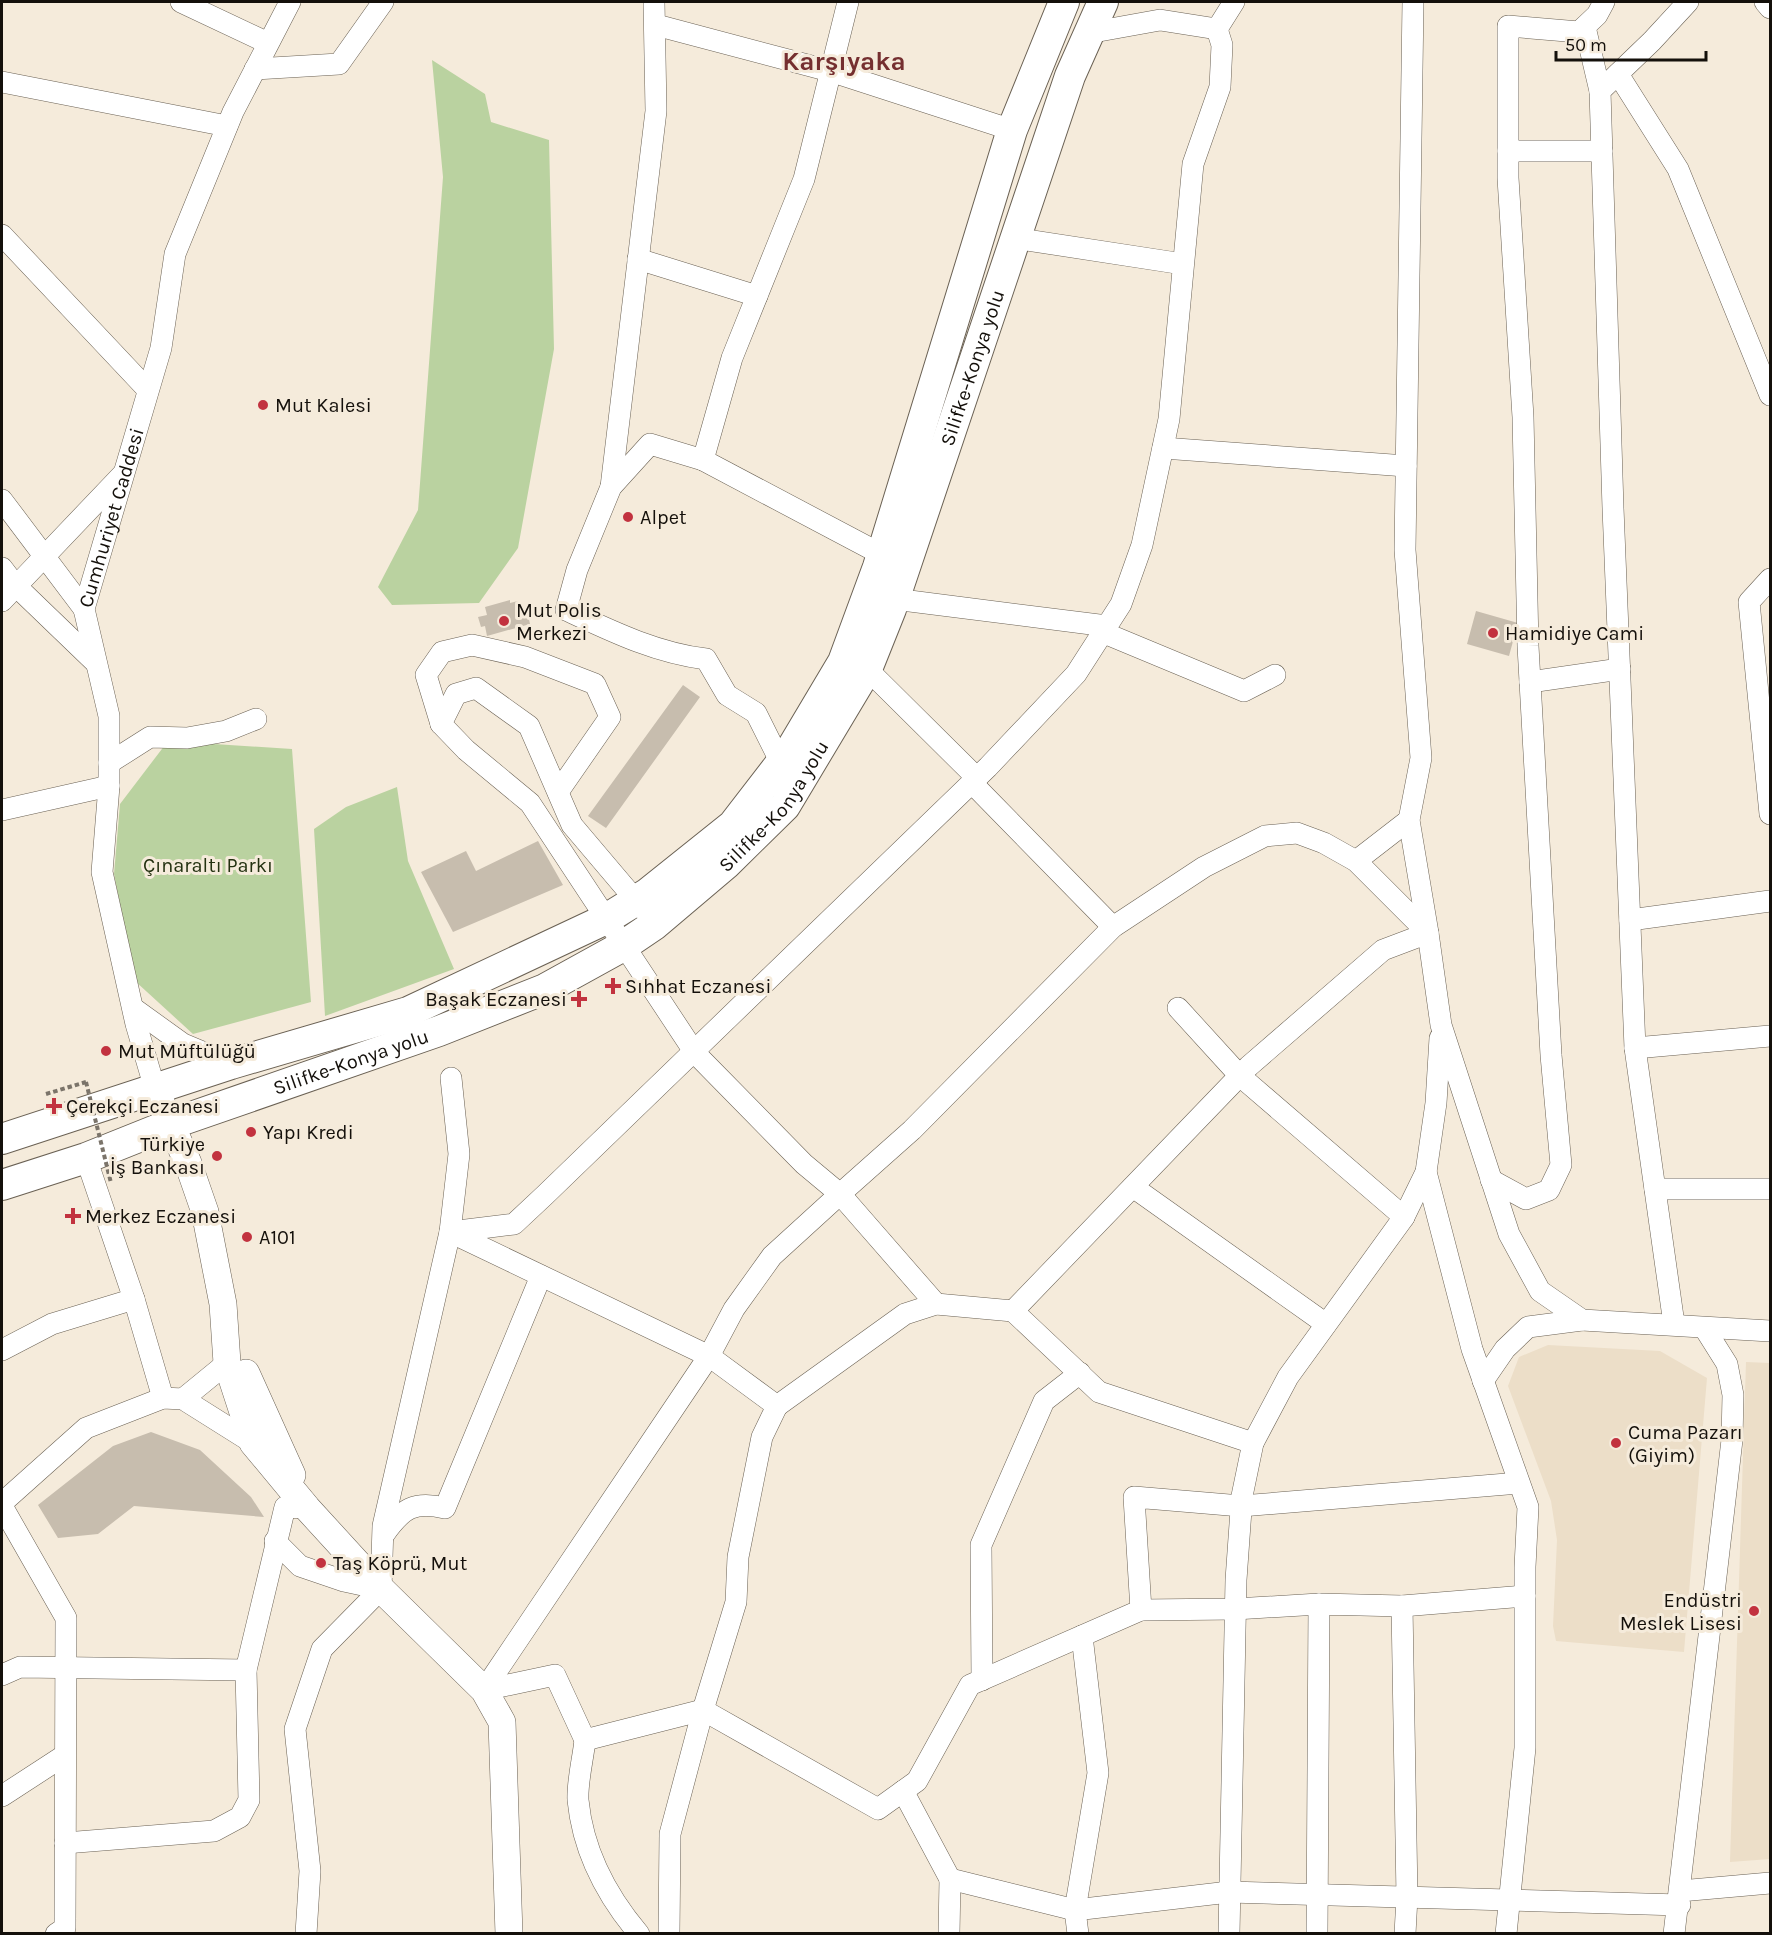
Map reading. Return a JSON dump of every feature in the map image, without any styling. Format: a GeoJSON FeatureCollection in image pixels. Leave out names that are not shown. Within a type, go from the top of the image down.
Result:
{"type":"FeatureCollection","features":[{"type":"Feature","properties":{"kind":"highway","name":"Silifke-Konya yolu"},"geometry":{"type":"LineString","coordinates":[[2,1185],[86,1158],[171,1124],[460,1023],[545,989],[622,946],[654,925],[726,864],[785,806],[867,669],[894,599],[893,560],[1012,130],[1064,2]]}},
{"type":"Feature","properties":{"kind":"highway","name":"Silifke-Konya yolu"},"geometry":{"type":"LineString","coordinates":[[2,1139],[231,1064],[408,1012],[606,919],[648,893],[733,825],[781,763],[843,662],[893,560],[1014,238],[1070,76],[1103,2]]}},
{"type":"Feature","properties":{"kind":"main road"},"geometry":{"type":"LineString","coordinates":[[154,1089],[171,1124],[205,1212],[223,1304],[246,1374],[307,1508]]}},
{"type":"Feature","properties":{"kind":"main road"},"geometry":{"type":"LineString","coordinates":[[223,1304],[227,1363],[253,1443],[307,1508],[351,1572],[381,1589],[484,1690],[502,1722],[509,1934]]}},
{"type":"Feature","properties":{"kind":"street"},"geometry":{"type":"LineString","coordinates":[[181,2],[268,43]]}},
{"type":"Feature","properties":{"kind":"street","name":"Cumhuriyet Caddesi"},"geometry":{"type":"LineString","coordinates":[[154,1089],[102,872],[109,786],[109,716],[84,609],[161,348],[175,254],[227,126],[290,2]]}},
{"type":"Feature","properties":{"kind":"street"},"geometry":{"type":"LineString","coordinates":[[255,69],[339,64],[383,2]]}},
{"type":"Feature","properties":{"kind":"street"},"geometry":{"type":"LineString","coordinates":[[654,2],[656,111],[611,488],[577,570],[566,610],[623,636],[682,656],[706,659],[727,695],[756,713],[781,763]]}},
{"type":"Feature","properties":{"kind":"street"},"geometry":{"type":"LineString","coordinates":[[703,460],[732,358],[804,179],[849,2]]}},
{"type":"Feature","properties":{"kind":"street"},"geometry":{"type":"LineString","coordinates":[[450,1232],[514,1224],[695,1053],[975,780],[1076,674],[1121,604],[1142,545],[1169,419],[1193,164],[1220,87],[1222,45],[1217,29],[1234,2]]}},
{"type":"Feature","properties":{"kind":"street"},"geometry":{"type":"LineString","coordinates":[[1413,2],[1405,550],[1421,758],[1409,820],[1441,1025],[1509,1234],[1540,1291],[1582,1320]]}},
{"type":"Feature","properties":{"kind":"street"},"geometry":{"type":"LineString","coordinates":[[1491,1180],[1526,1199],[1549,1190],[1562,1165],[1551,1055],[1530,682],[1523,417],[1508,152],[1508,26],[1579,32],[1597,15],[1604,2]]}},
{"type":"Feature","properties":{"kind":"street"},"geometry":{"type":"LineString","coordinates":[[1600,91],[1688,2]]}},
{"type":"Feature","properties":{"kind":"street"},"geometry":{"type":"LineString","coordinates":[[1766,2],[1770,8]]}},
{"type":"Feature","properties":{"kind":"street"},"geometry":{"type":"LineString","coordinates":[[1088,33],[1160,20],[1217,29]]}},
{"type":"Feature","properties":{"kind":"street"},"geometry":{"type":"LineString","coordinates":[[656,25],[830,70],[1012,130]]}},
{"type":"Feature","properties":{"kind":"street"},"geometry":{"type":"LineString","coordinates":[[1585,27],[1600,91],[1635,1048],[1674,1324]]}},
{"type":"Feature","properties":{"kind":"street"},"geometry":{"type":"LineString","coordinates":[[1618,74],[1678,169],[1770,395]]}},
{"type":"Feature","properties":{"kind":"street"},"geometry":{"type":"LineString","coordinates":[[2,82],[227,126]]}},
{"type":"Feature","properties":{"kind":"street"},"geometry":{"type":"LineString","coordinates":[[1508,152],[1602,151]]}},
{"type":"Feature","properties":{"kind":"street"},"geometry":{"type":"LineString","coordinates":[[2,235],[148,390]]}},
{"type":"Feature","properties":{"kind":"street"},"geometry":{"type":"LineString","coordinates":[[1014,238],[1183,264]]}},
{"type":"Feature","properties":{"kind":"street"},"geometry":{"type":"LineString","coordinates":[[638,259],[757,296]]}},
{"type":"Feature","properties":{"kind":"street"},"geometry":{"type":"LineString","coordinates":[[611,488],[650,444],[703,460],[893,560]]}},
{"type":"Feature","properties":{"kind":"street"},"geometry":{"type":"LineString","coordinates":[[1163,448],[1406,466]]}},
{"type":"Feature","properties":{"kind":"street"},"geometry":{"type":"LineString","coordinates":[[8,593],[125,472]]}},
{"type":"Feature","properties":{"kind":"street"},"geometry":{"type":"LineString","coordinates":[[2,500],[84,609]]}},
{"type":"Feature","properties":{"kind":"street"},"geometry":{"type":"LineString","coordinates":[[2,568],[8,593],[96,663]]}},
{"type":"Feature","properties":{"kind":"street"},"geometry":{"type":"LineString","coordinates":[[1770,579],[1749,602],[1770,814]]}},
{"type":"Feature","properties":{"kind":"street"},"geometry":{"type":"LineString","coordinates":[[894,599],[1105,629],[1244,690],[1275,675]]}},
{"type":"Feature","properties":{"kind":"street"},"geometry":{"type":"LineString","coordinates":[[558,792],[610,717],[595,684],[525,657],[472,645],[442,652],[426,675],[441,724],[466,750],[530,804],[695,1053],[804,1164],[840,1194],[936,1304]]}},
{"type":"Feature","properties":{"kind":"street"},"geometry":{"type":"LineString","coordinates":[[867,669],[1113,927]]}},
{"type":"Feature","properties":{"kind":"street"},"geometry":{"type":"LineString","coordinates":[[1530,682],[1620,669]]}},
{"type":"Feature","properties":{"kind":"street"},"geometry":{"type":"LineString","coordinates":[[441,724],[456,694],[476,688],[530,726],[572,825],[637,899],[654,925]]}},
{"type":"Feature","properties":{"kind":"street"},"geometry":{"type":"LineString","coordinates":[[109,762],[150,737],[187,738],[226,731],[256,719]]}},
{"type":"Feature","properties":{"kind":"street"},"geometry":{"type":"LineString","coordinates":[[2,810],[109,786]]}},
{"type":"Feature","properties":{"kind":"street"},"geometry":{"type":"LineString","coordinates":[[1356,861],[1409,820]]}},
{"type":"Feature","properties":{"kind":"street"},"geometry":{"type":"LineString","coordinates":[[484,1690],[709,1356],[735,1309],[772,1256],[912,1130],[1113,927],[1204,867],[1265,836],[1297,833],[1324,843],[1356,861],[1428,933]]}},
{"type":"Feature","properties":{"kind":"street"},"geometry":{"type":"LineString","coordinates":[[1630,920],[1770,901]]}},
{"type":"Feature","properties":{"kind":"street"},"geometry":{"type":"LineString","coordinates":[[1013,1311],[1239,1076],[1383,950],[1428,933]]}},
{"type":"Feature","properties":{"kind":"street"},"geometry":{"type":"LineString","coordinates":[[133,1008],[183,1044],[231,1064]]}},
{"type":"Feature","properties":{"kind":"street"},"geometry":{"type":"LineString","coordinates":[[1178,1008],[1239,1076],[1404,1217]]}},
{"type":"Feature","properties":{"kind":"street"},"geometry":{"type":"LineString","coordinates":[[1229,1934],[1235,1609],[1241,1506],[1253,1443],[1288,1377],[1404,1217],[1426,1172],[1436,1103],[1441,1025]]}},
{"type":"Feature","properties":{"kind":"street"},"geometry":{"type":"LineString","coordinates":[[1635,1048],[1770,1036]]}},
{"type":"Feature","properties":{"kind":"street"},"geometry":{"type":"LineString","coordinates":[[306,1934],[310,1871],[295,1729],[322,1649],[381,1589],[383,1536],[392,1478],[450,1232],[459,1154],[451,1078]]}},
{"type":"Feature","properties":{"kind":"street"},"geometry":{"type":"LineString","coordinates":[[86,1158],[134,1299],[173,1399],[253,1443]]}},
{"type":"Feature","properties":{"kind":"street"},"geometry":{"type":"LineString","coordinates":[[1426,1172],[1472,1349],[1528,1507],[1524,1748],[1506,1934]]}},
{"type":"Feature","properties":{"kind":"street"},"geometry":{"type":"LineString","coordinates":[[1133,1187],[1326,1324]]}},
{"type":"Feature","properties":{"kind":"street"},"geometry":{"type":"LineString","coordinates":[[1655,1189],[1770,1189]]}},
{"type":"Feature","properties":{"kind":"street"},"geometry":{"type":"LineString","coordinates":[[450,1232],[709,1356],[777,1406]]}},
{"type":"Feature","properties":{"kind":"street"},"geometry":{"type":"LineString","coordinates":[[383,1536],[400,1512],[426,1504],[445,1508],[541,1276]]}},
{"type":"Feature","properties":{"kind":"street"},"geometry":{"type":"LineString","coordinates":[[2,1350],[52,1324],[134,1299]]}},
{"type":"Feature","properties":{"kind":"street"},"geometry":{"type":"LineString","coordinates":[[669,1934],[670,1834],[703,1710],[736,1602],[738,1557],[762,1437],[777,1406],[905,1314],[936,1304],[1013,1311],[1099,1392],[1253,1443]]}},
{"type":"Feature","properties":{"kind":"street"},"geometry":{"type":"LineString","coordinates":[[1483,1381],[1505,1349],[1528,1327],[1582,1320],[1674,1324],[1705,1329],[1770,1331]]}},
{"type":"Feature","properties":{"kind":"street"},"geometry":{"type":"LineString","coordinates":[[1674,1934],[1732,1440],[1733,1395],[1727,1364],[1705,1329]]}},
{"type":"Feature","properties":{"kind":"street"},"geometry":{"type":"LineString","coordinates":[[62,1932],[65,1843],[66,1617],[2,1505],[86,1428],[173,1399],[227,1363]]}},
{"type":"Feature","properties":{"kind":"street"},"geometry":{"type":"LineString","coordinates":[[982,1680],[981,1545],[1044,1401],[1080,1373]]}},
{"type":"Feature","properties":{"kind":"street"},"geometry":{"type":"LineString","coordinates":[[1141,1610],[1134,1497],[1241,1506],[1519,1483]]}},
{"type":"Feature","properties":{"kind":"street"},"geometry":{"type":"LineString","coordinates":[[65,1843],[214,1831],[240,1817],[249,1800],[246,1670],[275,1541],[285,1507],[307,1508]]}},
{"type":"Feature","properties":{"kind":"street"},"geometry":{"type":"LineString","coordinates":[[275,1541],[300,1566],[351,1572]]}},
{"type":"Feature","properties":{"kind":"street"},"geometry":{"type":"LineString","coordinates":[[585,1740],[703,1710],[878,1809],[917,1780],[970,1685],[1141,1610],[1235,1609],[1319,1604],[1402,1606],[1525,1596]]}},
{"type":"Feature","properties":{"kind":"street"},"geometry":{"type":"LineString","coordinates":[[1317,1934],[1319,1604]]}},
{"type":"Feature","properties":{"kind":"street"},"geometry":{"type":"LineString","coordinates":[[1402,1606],[1407,1897],[1405,1934]]}},
{"type":"Feature","properties":{"kind":"street"},"geometry":{"type":"LineString","coordinates":[[1078,1934],[1075,1910],[1098,1773],[1082,1636]]}},
{"type":"Feature","properties":{"kind":"street"},"geometry":{"type":"LineString","coordinates":[[2,1675],[20,1667],[246,1670]]}},
{"type":"Feature","properties":{"kind":"street"},"geometry":{"type":"LineString","coordinates":[[484,1690],[555,1675],[585,1740],[578,1799],[594,1867],[622,1913],[639,1934]]}},
{"type":"Feature","properties":{"kind":"street"},"geometry":{"type":"LineString","coordinates":[[2,1796],[65,1755]]}},
{"type":"Feature","properties":{"kind":"street"},"geometry":{"type":"LineString","coordinates":[[903,1791],[950,1879],[949,1934]]}},
{"type":"Feature","properties":{"kind":"street"},"geometry":{"type":"LineString","coordinates":[[950,1879],[1075,1910],[1229,1892],[1509,1900],[1680,1898],[1770,1883]]}},
{"type":"Feature","properties":{"kind":"path"},"geometry":{"type":"LineString","coordinates":[[46,1094],[86,1082],[111,1183]]}},
{"type":"Feature","properties":{"kind":"shaded area","name":"Cuma Pazarı (Giyim)"},"geometry":{"type":"Polygon","coordinates":[[[1548,1345],[1660,1351],[1707,1378],[1684,1652],[1556,1641],[1553,1626],[1557,1540],[1551,1501],[1508,1386],[1519,1357],[1548,1345]]]}},
{"type":"Feature","properties":{"kind":"shaded area","name":"Endüstri Meslek Lisesi"},"geometry":{"type":"Polygon","coordinates":[[[1746,1362],[1770,1363],[1770,1859],[1730,1862],[1746,1362]]]}},
{"type":"Feature","properties":{"kind":"green space"},"geometry":{"type":"Polygon","coordinates":[[[432,60],[485,94],[491,122],[549,140],[554,349],[518,548],[479,603],[392,605],[378,587],[418,510],[443,177],[432,60]]]}},
{"type":"Feature","properties":{"kind":"green space","name":"Çınaraltı Parkı"},"geometry":{"type":"Polygon","coordinates":[[[168,741],[292,749],[311,1002],[193,1034],[135,981],[114,874],[120,804],[168,741]]]}},
{"type":"Feature","properties":{"kind":"green space"},"geometry":{"type":"Polygon","coordinates":[[[397,787],[408,861],[454,969],[325,1016],[314,829],[346,807],[397,787]]]}},
{"type":"Feature","properties":{"kind":"building","name":"Mut Polis Merkezi"},"geometry":{"type":"Polygon","coordinates":[[[510,600],[510,603],[518,601],[520,612],[527,610],[530,624],[487,636],[485,626],[481,627],[478,617],[487,615],[485,607],[510,600]]]}},
{"type":"Feature","properties":{"kind":"building","name":"Hamidiye Cami"},"geometry":{"type":"Polygon","coordinates":[[[1476,611],[1518,623],[1509,656],[1467,644],[1476,611]]]}},
{"type":"Feature","properties":{"kind":"building"},"geometry":{"type":"Polygon","coordinates":[[[683,685],[700,697],[606,828],[588,816],[683,685]]]}},
{"type":"Feature","properties":{"kind":"building"},"geometry":{"type":"Polygon","coordinates":[[[538,841],[563,885],[453,932],[421,872],[466,851],[476,871],[538,841]]]}},
{"type":"Feature","properties":{"kind":"building"},"geometry":{"type":"Polygon","coordinates":[[[151,1432],[200,1450],[251,1497],[264,1517],[134,1506],[98,1534],[58,1538],[38,1505],[113,1446],[151,1432]]]}},
{"type":"Feature","properties":{"kind":"place","name":"Mut Kalesi"},"geometry":{"type":"Point","coordinates":[263,405]}},
{"type":"Feature","properties":{"kind":"place","name":"Alpet"},"geometry":{"type":"Point","coordinates":[628,517]}},
{"type":"Feature","properties":{"kind":"place","name":"Mut Polis Merkezi"},"geometry":{"type":"Point","coordinates":[504,621]}},
{"type":"Feature","properties":{"kind":"place","name":"Hamidiye Cami"},"geometry":{"type":"Point","coordinates":[1493,633]}},
{"type":"Feature","properties":{"kind":"place","name":"Sıhhat Eczanesi"},"geometry":{"type":"Point","coordinates":[613,986]}},
{"type":"Feature","properties":{"kind":"place","name":"Başak Eczanesi"},"geometry":{"type":"Point","coordinates":[579,999]}},
{"type":"Feature","properties":{"kind":"place","name":"Mut Müftülüğü"},"geometry":{"type":"Point","coordinates":[106,1051]}},
{"type":"Feature","properties":{"kind":"place","name":"Çerekçi Eczanesi"},"geometry":{"type":"Point","coordinates":[54,1106]}},
{"type":"Feature","properties":{"kind":"place","name":"Yapı Kredi"},"geometry":{"type":"Point","coordinates":[251,1132]}},
{"type":"Feature","properties":{"kind":"place","name":"Türkiye İş Bankası"},"geometry":{"type":"Point","coordinates":[217,1156]}},
{"type":"Feature","properties":{"kind":"place","name":"Merkez Eczanesi"},"geometry":{"type":"Point","coordinates":[73,1216]}},
{"type":"Feature","properties":{"kind":"place","name":"A101"},"geometry":{"type":"Point","coordinates":[247,1237]}},
{"type":"Feature","properties":{"kind":"place","name":"Cuma Pazarı (Giyim)"},"geometry":{"type":"Point","coordinates":[1616,1443]}},
{"type":"Feature","properties":{"kind":"place","name":"Taş Köprü, Mut"},"geometry":{"type":"Point","coordinates":[321,1563]}},
{"type":"Feature","properties":{"kind":"place","name":"Endüstri Meslek Lisesi"},"geometry":{"type":"Point","coordinates":[1754,1611]}},
{"type":"Feature","properties":{"kind":"district","name":"Karşıyaka"},"geometry":{"type":"Point","coordinates":[844,61]}}]}
